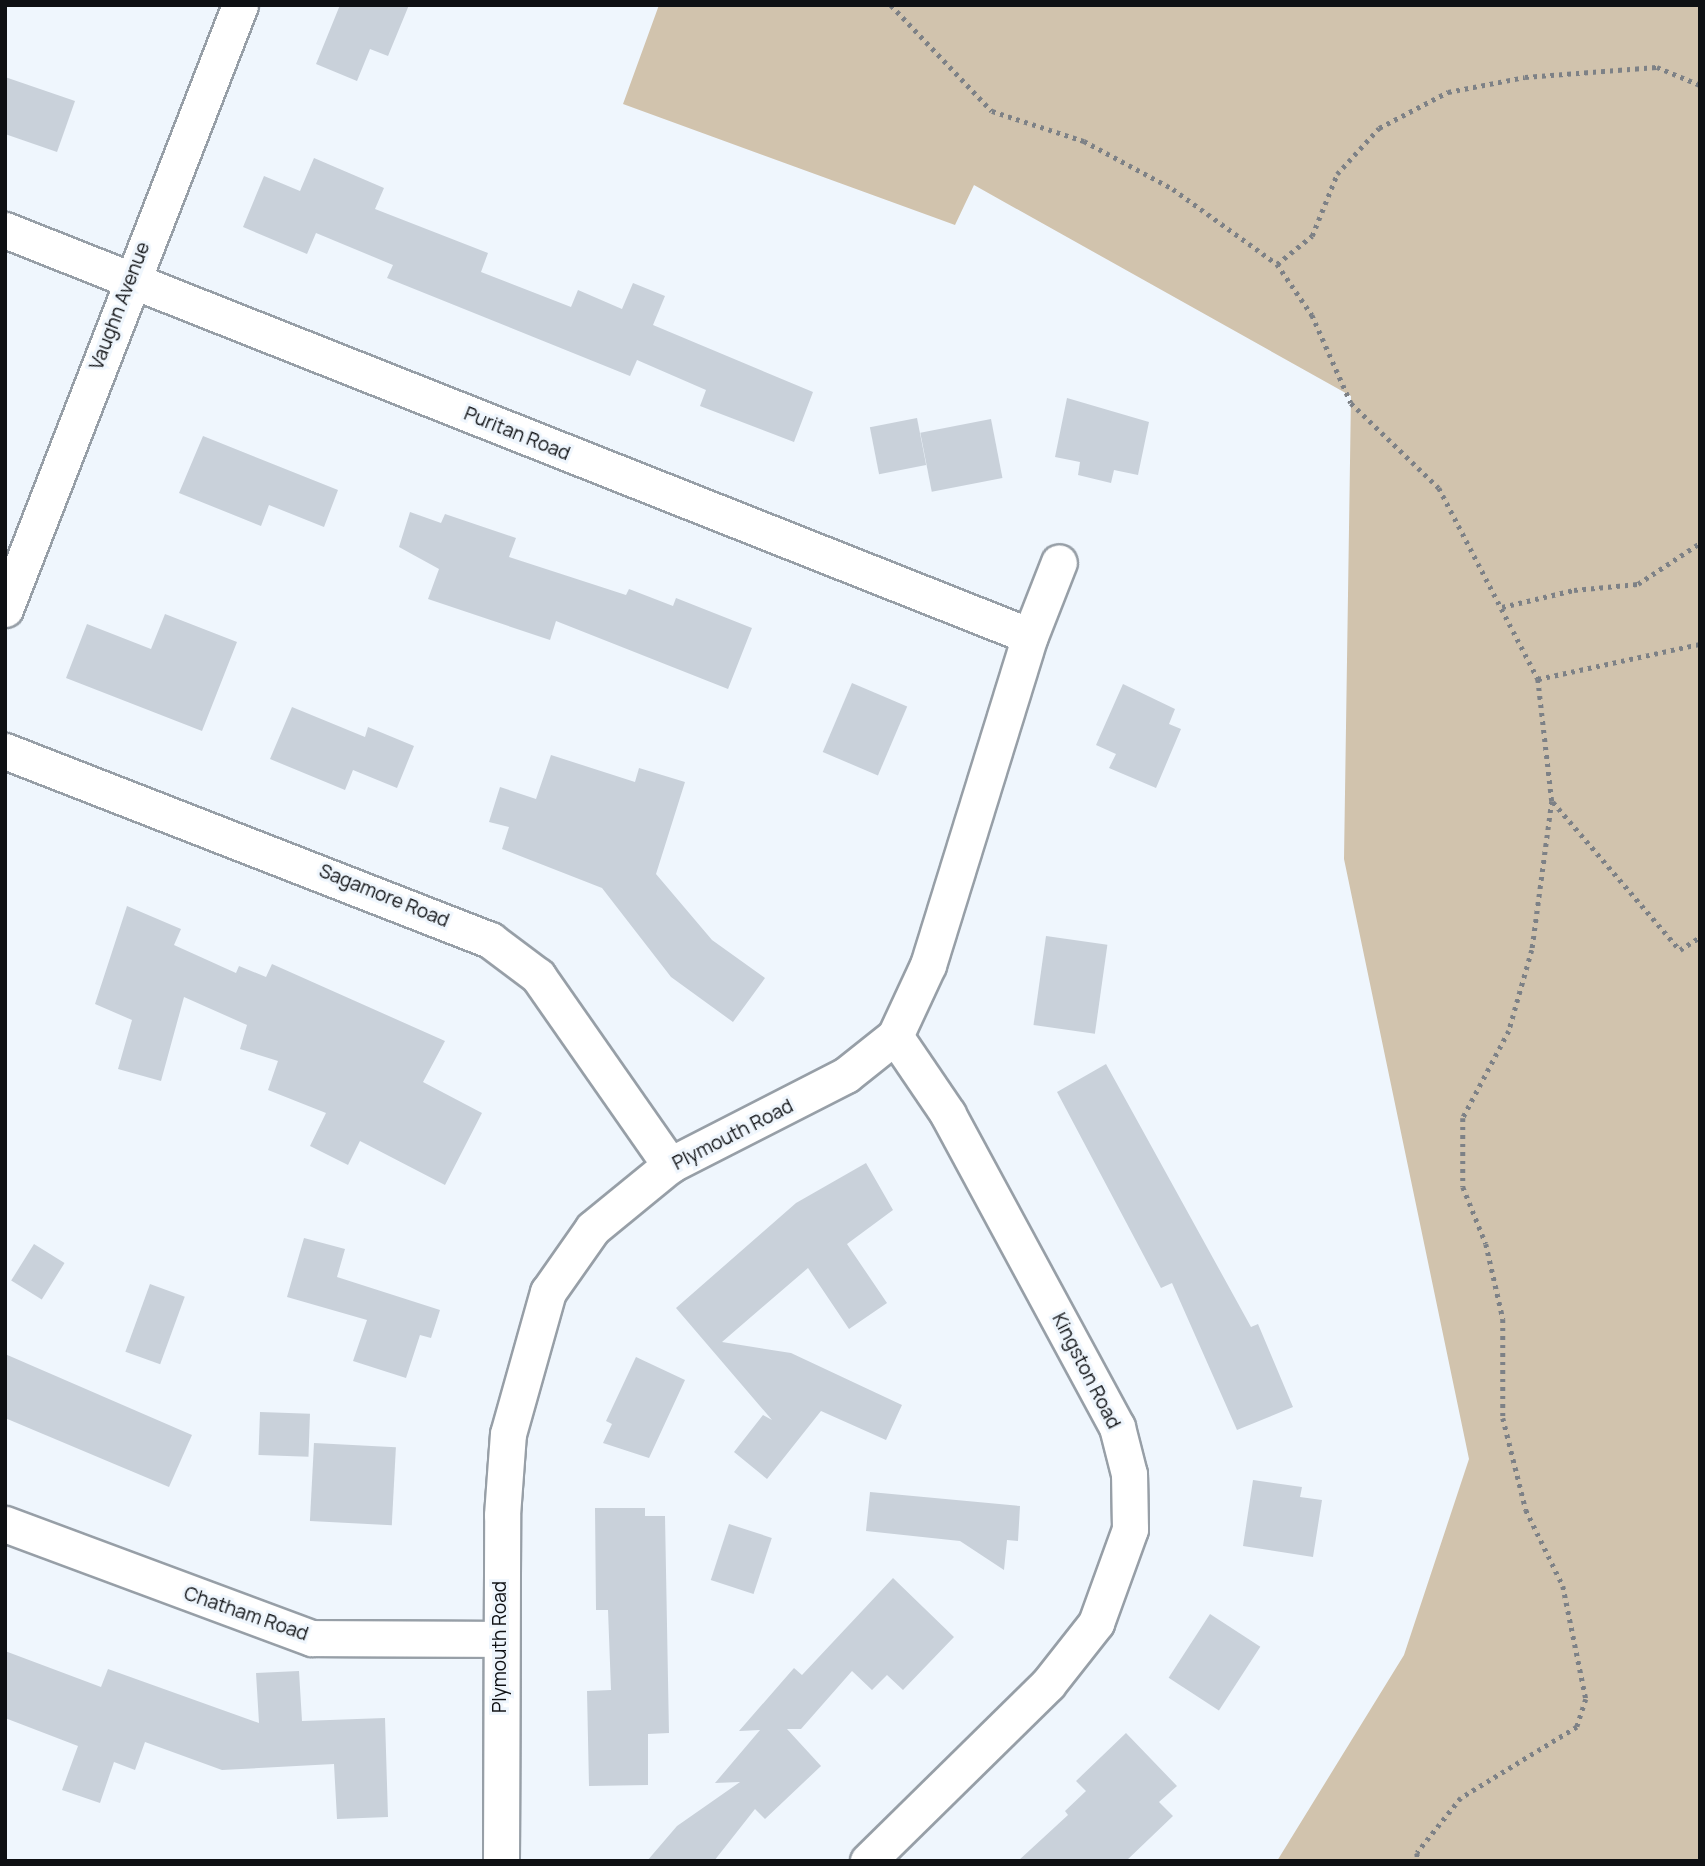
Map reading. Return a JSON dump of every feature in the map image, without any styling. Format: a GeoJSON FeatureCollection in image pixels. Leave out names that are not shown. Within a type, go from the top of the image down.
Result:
{"type":"FeatureCollection","features":[{"type":"Feature","properties":{"kind":"street","name":"Vaughn Avenue"},"geometry":{"type":"LineString","coordinates":[[5,609],[129,281],[240,5]]}},
{"type":"Feature","properties":{"kind":"street","name":"Puritan Road"},"geometry":{"type":"LineString","coordinates":[[5,230],[1030,636]]}},
{"type":"Feature","properties":{"kind":"street","name":"Plymouth Road"},"geometry":{"type":"LineString","coordinates":[[501,1861],[500,1639],[508,1434],[548,1292],[593,1228],[670,1165],[846,1075],[895,1035],[928,965],[1030,636],[1059,562]]}},
{"type":"Feature","properties":{"kind":"street","name":"Sagamore Road"},"geometry":{"type":"LineString","coordinates":[[5,751],[490,940],[538,976],[670,1165]]}},
{"type":"Feature","properties":{"kind":"street","name":"Kingston Road"},"geometry":{"type":"LineString","coordinates":[[868,1861],[1048,1684],[1096,1623],[1130,1529],[1129,1474],[1117,1427],[948,1114],[895,1035]]}},
{"type":"Feature","properties":{"kind":"street","name":"Chatham Road"},"geometry":{"type":"LineString","coordinates":[[5,1524],[312,1638],[500,1639]]}},
{"type":"Feature","properties":{"kind":"path"},"geometry":{"type":"LineString","coordinates":[[891,5],[992,111],[1084,141],[1173,189],[1277,264],[1312,315],[1352,403],[1440,488],[1538,679],[1552,801],[1532,950],[1509,1031],[1463,1118],[1463,1187],[1486,1244],[1503,1319],[1503,1418],[1526,1510],[1563,1586],[1586,1699],[1577,1727],[1461,1798],[1417,1853],[1418,1861]]}},
{"type":"Feature","properties":{"kind":"path"},"geometry":{"type":"LineString","coordinates":[[1277,264],[1312,236],[1337,174],[1379,128],[1448,92],[1525,77],[1657,67],[1700,85]]}},
{"type":"Feature","properties":{"kind":"path"},"geometry":{"type":"LineString","coordinates":[[1502,607],[1574,590],[1638,584],[1698,542]]}},
{"type":"Feature","properties":{"kind":"path"},"geometry":{"type":"LineString","coordinates":[[1538,679],[1700,644]]}},
{"type":"Feature","properties":{"kind":"path"},"geometry":{"type":"LineString","coordinates":[[1552,801],[1680,950],[1700,937]]}},
{"type":"Feature","properties":{"kind":"shaded area"},"geometry":{"type":"Polygon","coordinates":[[[659,5],[1700,5],[1700,1861],[1277,1861],[1404,1655],[1469,1459],[1344,859],[1351,396],[974,185],[955,225],[623,104],[659,5]]]}},
{"type":"Feature","properties":{"kind":"building"},"geometry":{"type":"Polygon","coordinates":[[[340,5],[409,5],[388,56],[370,49],[357,81],[316,64],[340,5]]]}},
{"type":"Feature","properties":{"kind":"building"},"geometry":{"type":"Polygon","coordinates":[[[5,77],[75,101],[57,152],[5,134],[5,77]]]}},
{"type":"Feature","properties":{"kind":"building"},"geometry":{"type":"Polygon","coordinates":[[[314,158],[384,188],[375,209],[488,253],[481,272],[571,307],[578,290],[622,309],[633,283],[665,296],[653,325],[813,392],[794,442],[700,406],[706,390],[637,360],[630,376],[387,278],[393,265],[316,233],[307,254],[243,227],[264,176],[300,191],[314,158]]]}},
{"type":"Feature","properties":{"kind":"building"},"geometry":{"type":"Polygon","coordinates":[[[1067,398],[1149,422],[1138,475],[1114,470],[1111,483],[1078,475],[1080,462],[1055,457],[1067,398]]]}},
{"type":"Feature","properties":{"kind":"building"},"geometry":{"type":"Polygon","coordinates":[[[917,418],[926,465],[879,474],[870,427],[917,418]]]}},
{"type":"Feature","properties":{"kind":"building"},"geometry":{"type":"Polygon","coordinates":[[[991,419],[1002,478],[932,492],[920,433],[991,419]]]}},
{"type":"Feature","properties":{"kind":"building"},"geometry":{"type":"Polygon","coordinates":[[[203,436],[338,490],[324,527],[269,505],[261,526],[179,493],[203,436]]]}},
{"type":"Feature","properties":{"kind":"building"},"geometry":{"type":"Polygon","coordinates":[[[410,512],[441,523],[445,514],[516,538],[509,557],[626,595],[629,589],[673,606],[676,598],[752,628],[728,689],[556,621],[550,640],[428,599],[439,569],[399,547],[410,512]]]}},
{"type":"Feature","properties":{"kind":"building"},"geometry":{"type":"Polygon","coordinates":[[[165,614],[237,642],[202,731],[66,678],[87,624],[151,649],[165,614]]]}},
{"type":"Feature","properties":{"kind":"building"},"geometry":{"type":"Polygon","coordinates":[[[852,683],[907,706],[878,775],[823,752],[852,683]]]}},
{"type":"Feature","properties":{"kind":"building"},"geometry":{"type":"Polygon","coordinates":[[[1123,684],[1175,709],[1169,724],[1181,729],[1156,788],[1109,768],[1116,754],[1096,745],[1123,684]]]}},
{"type":"Feature","properties":{"kind":"building"},"geometry":{"type":"Polygon","coordinates":[[[292,707],[365,737],[368,727],[414,746],[397,788],[353,770],[345,790],[270,759],[292,707]]]}},
{"type":"Feature","properties":{"kind":"building"},"geometry":{"type":"Polygon","coordinates":[[[551,755],[635,782],[639,768],[685,782],[656,874],[712,940],[765,978],[733,1022],[671,977],[602,888],[502,849],[509,827],[489,822],[500,787],[536,799],[551,755]]]}},
{"type":"Feature","properties":{"kind":"building"},"geometry":{"type":"Polygon","coordinates":[[[127,906],[181,929],[174,945],[236,973],[239,966],[266,977],[272,964],[445,1041],[423,1082],[482,1113],[445,1185],[360,1141],[348,1165],[310,1146],[326,1113],[268,1090],[278,1061],[240,1049],[247,1025],[184,997],[161,1081],[118,1069],[132,1020],[95,1004],[127,906]]]}},
{"type":"Feature","properties":{"kind":"building"},"geometry":{"type":"Polygon","coordinates":[[[1046,936],[1107,945],[1095,1034],[1033,1025],[1046,936]]]}},
{"type":"Feature","properties":{"kind":"building"},"geometry":{"type":"Polygon","coordinates":[[[1106,1064],[1251,1327],[1258,1324],[1293,1407],[1237,1430],[1172,1283],[1161,1288],[1057,1092],[1106,1064]]]}},
{"type":"Feature","properties":{"kind":"building"},"geometry":{"type":"Polygon","coordinates":[[[866,1163],[893,1210],[847,1244],[887,1303],[849,1329],[808,1268],[722,1342],[791,1353],[902,1405],[886,1440],[821,1411],[767,1479],[734,1452],[763,1415],[772,1420],[676,1308],[796,1203],[866,1163]]]}},
{"type":"Feature","properties":{"kind":"building"},"geometry":{"type":"Polygon","coordinates":[[[304,1238],[345,1249],[337,1277],[440,1310],[431,1338],[420,1335],[406,1378],[353,1361],[367,1320],[287,1297],[304,1238]]]}},
{"type":"Feature","properties":{"kind":"building"},"geometry":{"type":"Polygon","coordinates":[[[34,1244],[65,1263],[42,1300],[11,1280],[34,1244]]]}},
{"type":"Feature","properties":{"kind":"building"},"geometry":{"type":"Polygon","coordinates":[[[150,1284],[185,1297],[160,1364],[125,1352],[150,1284]]]}},
{"type":"Feature","properties":{"kind":"building"},"geometry":{"type":"Polygon","coordinates":[[[5,1354],[192,1435],[169,1487],[5,1418],[5,1354]]]}},
{"type":"Feature","properties":{"kind":"building"},"geometry":{"type":"Polygon","coordinates":[[[636,1357],[685,1380],[649,1458],[603,1443],[612,1424],[606,1421],[636,1357]]]}},
{"type":"Feature","properties":{"kind":"building"},"geometry":{"type":"Polygon","coordinates":[[[260,1412],[310,1414],[308,1457],[258,1455],[260,1412]]]}},
{"type":"Feature","properties":{"kind":"building"},"geometry":{"type":"Polygon","coordinates":[[[314,1443],[396,1447],[392,1525],[310,1521],[314,1443]]]}},
{"type":"Feature","properties":{"kind":"building"},"geometry":{"type":"Polygon","coordinates":[[[1253,1480],[1302,1487],[1300,1497],[1322,1500],[1313,1557],[1243,1546],[1253,1480]]]}},
{"type":"Feature","properties":{"kind":"building"},"geometry":{"type":"Polygon","coordinates":[[[870,1492],[1020,1506],[1018,1541],[1007,1540],[1004,1570],[960,1541],[866,1531],[870,1492]]]}},
{"type":"Feature","properties":{"kind":"building"},"geometry":{"type":"Polygon","coordinates":[[[595,1508],[645,1508],[645,1516],[665,1516],[669,1733],[648,1734],[648,1785],[589,1786],[587,1691],[611,1690],[608,1610],[596,1610],[595,1508]]]}},
{"type":"Feature","properties":{"kind":"building"},"geometry":{"type":"Polygon","coordinates":[[[729,1524],[772,1538],[754,1594],[711,1580],[729,1524]]]}},
{"type":"Feature","properties":{"kind":"building"},"geometry":{"type":"Polygon","coordinates":[[[893,1578],[954,1637],[903,1690],[887,1675],[872,1690],[852,1671],[801,1729],[787,1729],[821,1766],[765,1819],[755,1809],[714,1861],[647,1861],[677,1826],[740,1782],[715,1783],[760,1730],[739,1731],[794,1668],[802,1675],[893,1578]]]}},
{"type":"Feature","properties":{"kind":"building"},"geometry":{"type":"Polygon","coordinates":[[[1210,1614],[1260,1647],[1219,1710],[1169,1678],[1210,1614]]]}},
{"type":"Feature","properties":{"kind":"building"},"geometry":{"type":"Polygon","coordinates":[[[5,1651],[101,1687],[108,1669],[259,1723],[256,1673],[299,1671],[302,1721],[385,1718],[388,1817],[337,1819],[334,1764],[222,1770],[145,1742],[135,1770],[114,1762],[100,1803],[62,1790],[78,1746],[5,1718],[5,1651]]]}},
{"type":"Feature","properties":{"kind":"building"},"geometry":{"type":"Polygon","coordinates":[[[1126,1733],[1177,1786],[1159,1802],[1173,1816],[1126,1861],[1018,1861],[1068,1815],[1065,1811],[1086,1791],[1076,1781],[1126,1733]]]}}]}
